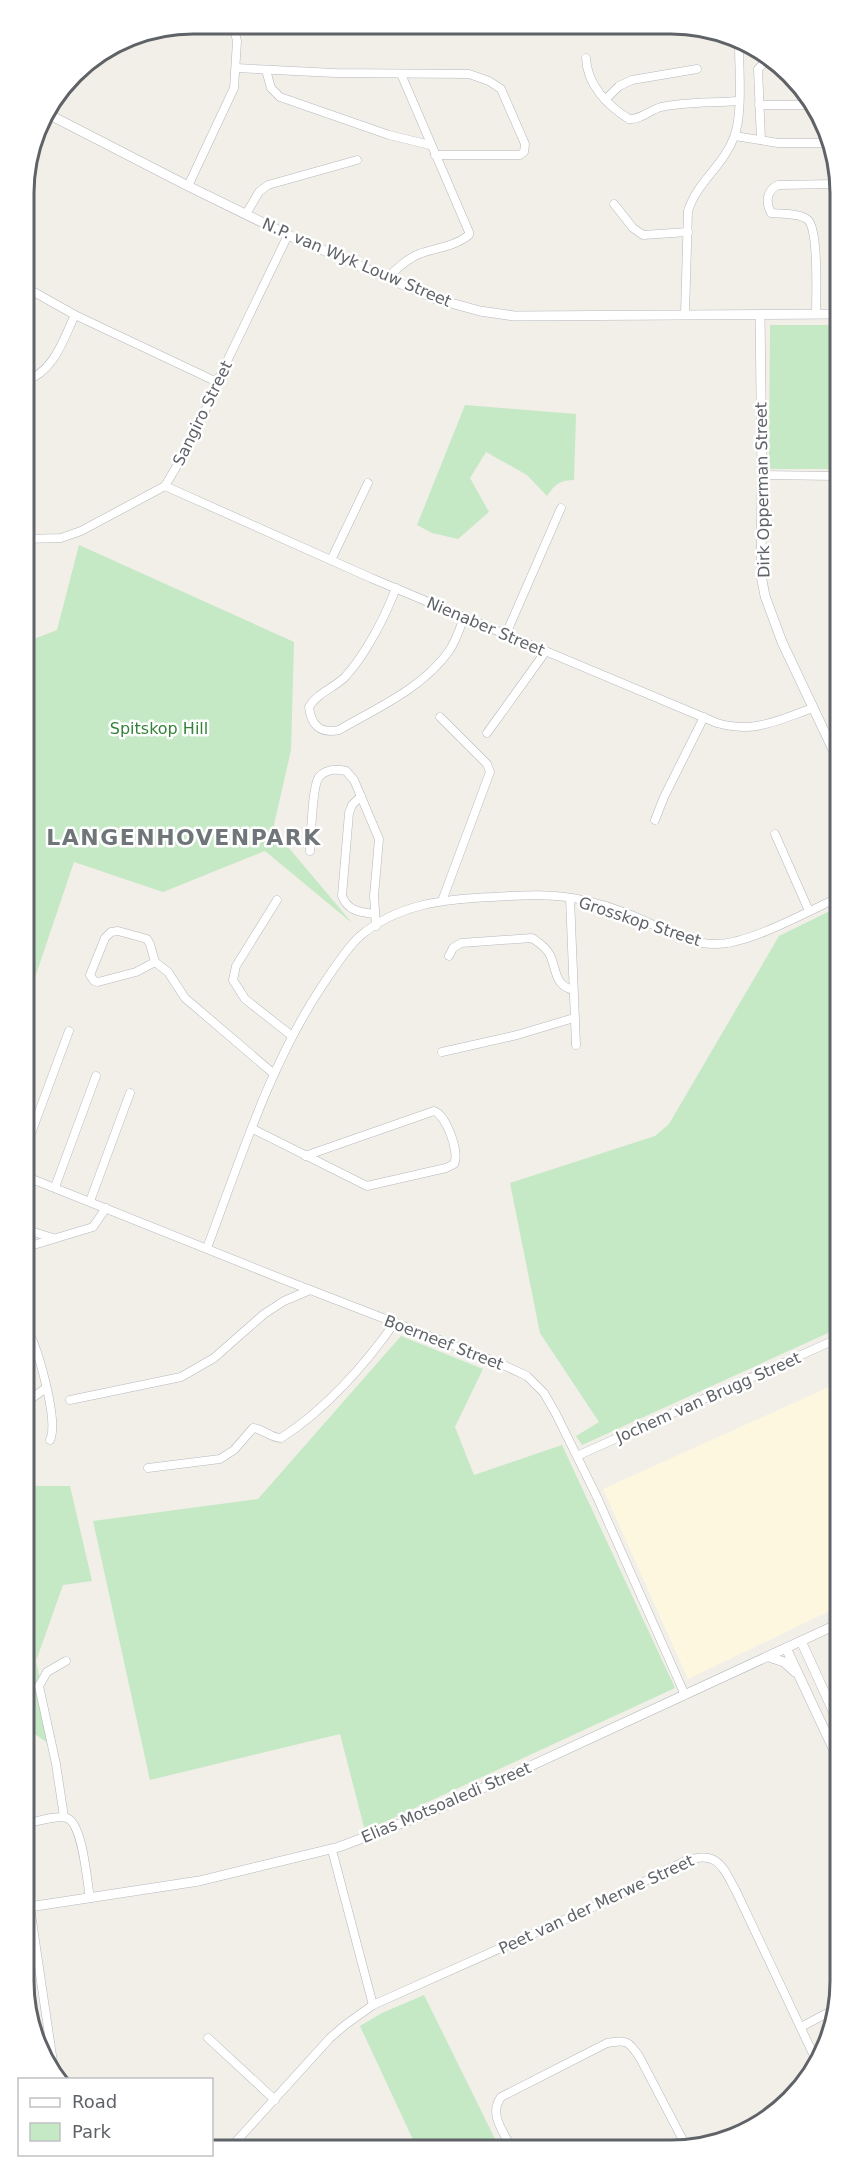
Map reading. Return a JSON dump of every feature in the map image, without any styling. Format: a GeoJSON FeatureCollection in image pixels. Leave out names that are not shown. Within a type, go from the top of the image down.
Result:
{"type":"FeatureCollection","features":[{"type":"Feature","properties":{"kind":"street"},"geometry":{"type":"LineString","coordinates":[[188,186],[234,88],[236,35]]}},
{"type":"Feature","properties":{"kind":"street"},"geometry":{"type":"LineString","coordinates":[[685,314],[688,211],[692,199],[728,150],[735,136],[739,50]]}},
{"type":"Feature","properties":{"kind":"street"},"geometry":{"type":"LineString","coordinates":[[586,58],[593,83],[605,100],[624,116],[633,120],[651,110],[668,106],[738,101]]}},
{"type":"Feature","properties":{"kind":"street"},"geometry":{"type":"LineString","coordinates":[[761,140],[759,66],[763,64]]}},
{"type":"Feature","properties":{"kind":"street"},"geometry":{"type":"LineString","coordinates":[[236,68],[469,74],[489,81],[504,93],[526,146],[525,153],[435,156]]}},
{"type":"Feature","properties":{"kind":"street"},"geometry":{"type":"LineString","coordinates":[[605,100],[619,86],[632,80],[697,69]]}},
{"type":"Feature","properties":{"kind":"street"},"geometry":{"type":"LineString","coordinates":[[266,70],[271,88],[280,97],[389,135],[430,145]]}},
{"type":"Feature","properties":{"kind":"street"},"geometry":{"type":"LineString","coordinates":[[387,278],[402,264],[418,254],[457,243],[469,236],[468,226],[430,145],[401,74]]}},
{"type":"Feature","properties":{"kind":"street"},"geometry":{"type":"LineString","coordinates":[[759,105],[804,105]]}},
{"type":"Feature","properties":{"kind":"street","name":"N.P. van Wyk Louw Street"},"geometry":{"type":"LineString","coordinates":[[54,117],[288,235],[436,299],[480,311],[514,316],[830,314]]}},
{"type":"Feature","properties":{"kind":"street"},"geometry":{"type":"LineString","coordinates":[[735,136],[778,142],[822,143]]}},
{"type":"Feature","properties":{"kind":"street"},"geometry":{"type":"LineString","coordinates":[[246,214],[259,192],[268,184],[357,160]]}},
{"type":"Feature","properties":{"kind":"street"},"geometry":{"type":"LineString","coordinates":[[816,314],[815,237],[811,225],[803,217],[771,213],[768,205],[769,192],[775,186],[783,184],[829,183]]}},
{"type":"Feature","properties":{"kind":"street"},"geometry":{"type":"LineString","coordinates":[[614,204],[633,228],[643,235],[688,232]]}},
{"type":"Feature","properties":{"kind":"street","name":"Sangiro Street"},"geometry":{"type":"LineString","coordinates":[[35,539],[61,538],[81,531],[165,486],[195,435],[288,235]]}},
{"type":"Feature","properties":{"kind":"street"},"geometry":{"type":"LineString","coordinates":[[35,293],[75,315],[218,382]]}},
{"type":"Feature","properties":{"kind":"street","name":"Dirk Opperman Street"},"geometry":{"type":"LineString","coordinates":[[760,314],[761,574],[765,596],[782,642],[830,743]]}},
{"type":"Feature","properties":{"kind":"street"},"geometry":{"type":"LineString","coordinates":[[35,377],[49,366],[75,315]]}},
{"type":"Feature","properties":{"kind":"street"},"geometry":{"type":"LineString","coordinates":[[762,476],[830,476]]}},
{"type":"Feature","properties":{"kind":"street"},"geometry":{"type":"LineString","coordinates":[[331,560],[368,483]]}},
{"type":"Feature","properties":{"kind":"street","name":"Nienaber Street"},"geometry":{"type":"LineString","coordinates":[[165,486],[396,588],[731,727],[747,728],[813,708]]}},
{"type":"Feature","properties":{"kind":"street"},"geometry":{"type":"LineString","coordinates":[[506,634],[561,508]]}},
{"type":"Feature","properties":{"kind":"street"},"geometry":{"type":"LineString","coordinates":[[396,588],[388,610],[358,660],[339,683],[316,697],[309,707],[314,722],[321,729],[328,732],[339,730],[402,694],[418,682],[450,650],[464,616]]}},
{"type":"Feature","properties":{"kind":"street"},"geometry":{"type":"LineString","coordinates":[[487,733],[546,651]]}},
{"type":"Feature","properties":{"kind":"street"},"geometry":{"type":"LineString","coordinates":[[440,717],[487,764],[490,772],[442,901]]}},
{"type":"Feature","properties":{"kind":"street"},"geometry":{"type":"LineString","coordinates":[[655,820],[704,717]]}},
{"type":"Feature","properties":{"kind":"street"},"geometry":{"type":"LineString","coordinates":[[310,851],[315,787],[320,776],[329,771],[346,771],[351,776],[380,839],[374,896],[376,926]]}},
{"type":"Feature","properties":{"kind":"street"},"geometry":{"type":"LineString","coordinates":[[361,796],[352,805],[349,813],[342,896],[349,907],[357,912],[374,914]]}},
{"type":"Feature","properties":{"kind":"street"},"geometry":{"type":"LineString","coordinates":[[775,834],[809,911]]}},
{"type":"Feature","properties":{"kind":"street","name":"Grosskop Street"},"geometry":{"type":"LineString","coordinates":[[207,1248],[274,1074],[292,1036],[314,997],[342,957],[360,936],[376,926],[415,906],[442,901],[532,895],[585,900],[688,938],[714,945],[746,939],[830,901]]}},
{"type":"Feature","properties":{"kind":"street"},"geometry":{"type":"LineString","coordinates":[[570,898],[576,1045]]}},
{"type":"Feature","properties":{"kind":"street"},"geometry":{"type":"LineString","coordinates":[[277,900],[236,966],[233,980],[245,999],[292,1036]]}},
{"type":"Feature","properties":{"kind":"street"},"geometry":{"type":"LineString","coordinates":[[155,962],[136,972],[98,982],[90,975],[105,939],[114,931],[145,938],[150,944],[155,962],[168,972],[185,998],[274,1074]]}},
{"type":"Feature","properties":{"kind":"street"},"geometry":{"type":"LineString","coordinates":[[449,956],[453,948],[461,943],[532,938],[541,943],[550,954],[558,980],[566,988],[573,990]]}},
{"type":"Feature","properties":{"kind":"street"},"geometry":{"type":"LineString","coordinates":[[442,1052],[517,1035],[574,1018]]}},
{"type":"Feature","properties":{"kind":"street"},"geometry":{"type":"LineString","coordinates":[[34,1124],[69,1031]]}},
{"type":"Feature","properties":{"kind":"street"},"geometry":{"type":"LineString","coordinates":[[55,1187],[96,1076]]}},
{"type":"Feature","properties":{"kind":"street"},"geometry":{"type":"LineString","coordinates":[[90,1201],[130,1093]]}},
{"type":"Feature","properties":{"kind":"street"},"geometry":{"type":"LineString","coordinates":[[253,1129],[363,1185],[372,1185],[446,1168],[454,1164],[457,1155],[445,1121],[440,1113],[434,1111],[305,1155]]}},
{"type":"Feature","properties":{"kind":"street","name":"Boerneef Street"},"geometry":{"type":"LineString","coordinates":[[34,1180],[527,1376],[544,1393],[577,1456],[685,1695]]}},
{"type":"Feature","properties":{"kind":"street"},"geometry":{"type":"LineString","coordinates":[[34,1245],[93,1227],[106,1208]]}},
{"type":"Feature","properties":{"kind":"street"},"geometry":{"type":"LineString","coordinates":[[34,1232],[54,1238]]}},
{"type":"Feature","properties":{"kind":"street"},"geometry":{"type":"LineString","coordinates":[[70,1400],[182,1377],[214,1358],[264,1314],[284,1301],[310,1290]]}},
{"type":"Feature","properties":{"kind":"street"},"geometry":{"type":"LineString","coordinates":[[148,1468],[220,1460],[234,1450],[253,1428],[264,1430],[280,1438],[307,1418],[350,1379],[376,1350],[395,1323]]}},
{"type":"Feature","properties":{"kind":"street","name":"Jochem van Brugg Street"},"geometry":{"type":"LineString","coordinates":[[577,1456],[830,1342]]}},
{"type":"Feature","properties":{"kind":"street"},"geometry":{"type":"LineString","coordinates":[[34,1354],[46,1388],[53,1428],[50,1440]]}},
{"type":"Feature","properties":{"kind":"street"},"geometry":{"type":"LineString","coordinates":[[34,1396],[46,1388]]}},
{"type":"Feature","properties":{"kind":"street","name":"Elias Motsoaledi Street"},"geometry":{"type":"LineString","coordinates":[[34,1906],[199,1881],[332,1850],[430,1812],[830,1628]]}},
{"type":"Feature","properties":{"kind":"street"},"geometry":{"type":"LineString","coordinates":[[810,1665],[811,1648],[818,1633]]}},
{"type":"Feature","properties":{"kind":"street"},"geometry":{"type":"LineString","coordinates":[[801,1641],[830,1706]]}},
{"type":"Feature","properties":{"kind":"street"},"geometry":{"type":"LineString","coordinates":[[786,1648],[830,1742]]}},
{"type":"Feature","properties":{"kind":"street"},"geometry":{"type":"LineString","coordinates":[[769,1657],[784,1662],[798,1676]]}},
{"type":"Feature","properties":{"kind":"street"},"geometry":{"type":"LineString","coordinates":[[64,1817],[39,1686],[47,1672],[66,1661]]}},
{"type":"Feature","properties":{"kind":"street"},"geometry":{"type":"LineString","coordinates":[[34,1822],[64,1817],[72,1822],[79,1833],[90,1898]]}},
{"type":"Feature","properties":{"kind":"street"},"geometry":{"type":"LineString","coordinates":[[332,1850],[374,2006]]}},
{"type":"Feature","properties":{"kind":"street","name":"Peet van der Merwe Street"},"geometry":{"type":"LineString","coordinates":[[239,2139],[330,2038],[374,2006],[700,1856],[714,1860],[723,1869],[736,1891],[813,2052]]}},
{"type":"Feature","properties":{"kind":"street"},"geometry":{"type":"LineString","coordinates":[[34,1936],[50,2047]]}},
{"type":"Feature","properties":{"kind":"street"},"geometry":{"type":"LineString","coordinates":[[801,2027],[826,2014]]}},
{"type":"Feature","properties":{"kind":"street"},"geometry":{"type":"LineString","coordinates":[[208,2038],[275,2100]]}},
{"type":"Feature","properties":{"kind":"street"},"geometry":{"type":"LineString","coordinates":[[507,2139],[495,2110],[501,2097],[607,2043],[619,2041],[626,2041],[633,2047],[682,2138]]}},
{"type":"Feature","properties":{"kind":"shaded area"},"geometry":{"type":"Polygon","coordinates":[[[829,1387],[830,1611],[688,1679],[603,1489],[829,1387]]]}},
{"type":"Feature","properties":{"kind":"green space"},"geometry":{"type":"Polygon","coordinates":[[[770,325],[830,325],[830,469],[769,469],[770,325]]]}},
{"type":"Feature","properties":{"kind":"green space"},"geometry":{"type":"Polygon","coordinates":[[[465,405],[576,414],[574,480],[558,484],[547,496],[527,475],[486,452],[470,478],[489,512],[458,539],[432,533],[417,525],[465,405]]]}},
{"type":"Feature","properties":{"kind":"green space","name":"Spitskop Hill"},"geometry":{"type":"Polygon","coordinates":[[[79,545],[294,642],[291,750],[273,829],[352,923],[265,851],[163,892],[74,862],[35,979],[35,639],[57,630],[79,545]]]}},
{"type":"Feature","properties":{"kind":"green space"},"geometry":{"type":"Polygon","coordinates":[[[830,911],[830,1332],[582,1445],[576,1436],[599,1422],[540,1333],[510,1183],[655,1136],[669,1124],[779,936],[830,911]]]}},
{"type":"Feature","properties":{"kind":"green space"},"geometry":{"type":"Polygon","coordinates":[[[401,1336],[483,1369],[455,1427],[474,1475],[562,1445],[675,1688],[365,1831],[340,1734],[150,1780],[93,1521],[258,1499],[401,1336]]]}},
{"type":"Feature","properties":{"kind":"green space"},"geometry":{"type":"Polygon","coordinates":[[[34,1481],[36,1486],[70,1486],[92,1581],[63,1585],[36,1661],[55,1748],[34,1734],[34,1481]]]}},
{"type":"Feature","properties":{"kind":"green space"},"geometry":{"type":"Polygon","coordinates":[[[424,1995],[495,2139],[413,2139],[360,2026],[382,2013],[424,1995]]]}},
{"type":"Feature","properties":{"kind":"district","name":"LANGENHOVENPARK"},"geometry":{"type":"Point","coordinates":[184,837]}}]}
